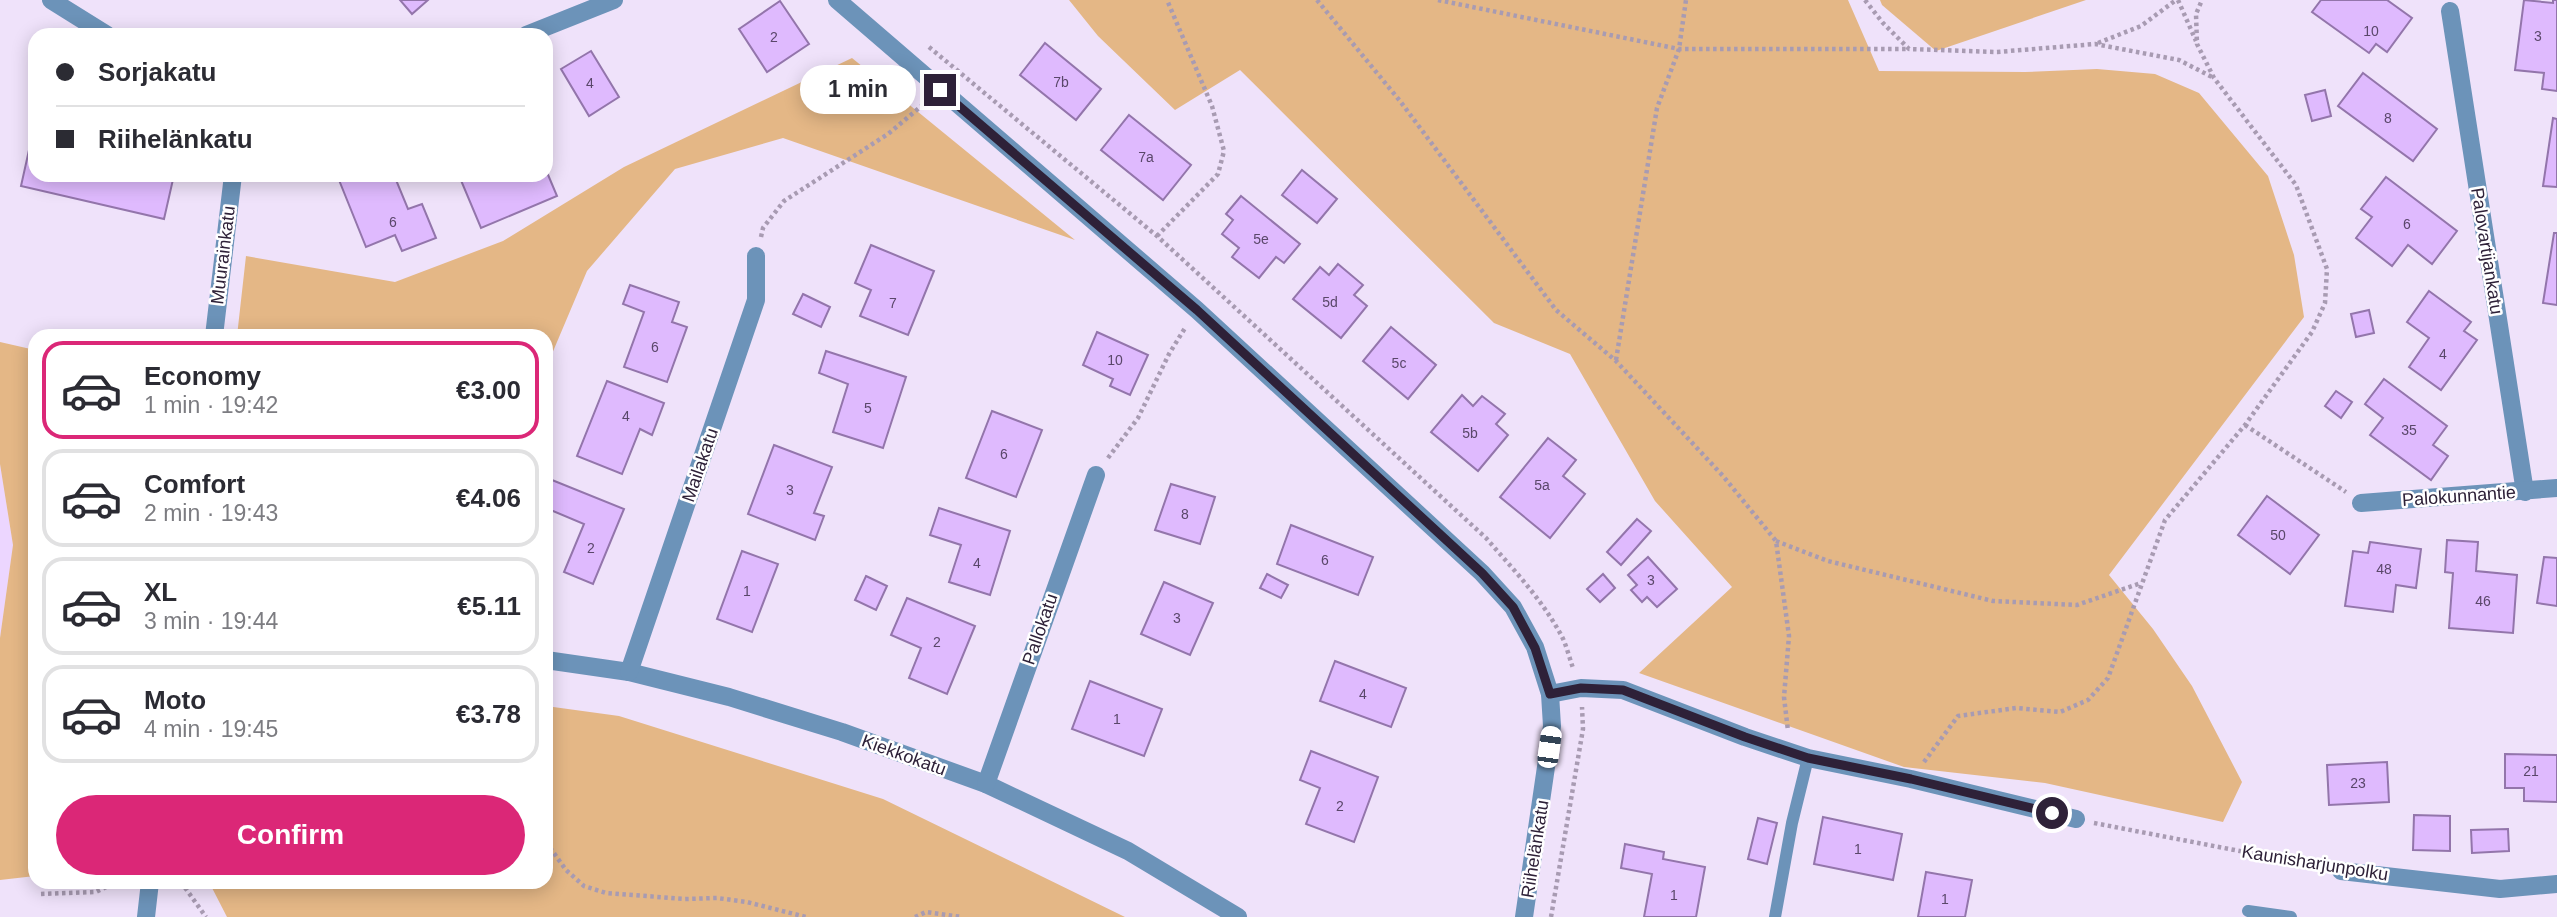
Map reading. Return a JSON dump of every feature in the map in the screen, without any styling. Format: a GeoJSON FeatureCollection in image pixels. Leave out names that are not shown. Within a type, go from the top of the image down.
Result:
{"type":"FeatureCollection","features":[{"type":"Feature","properties":{"kind":"street"},"geometry":{"type":"LineString","coordinates":[[51,0],[96,28]]}},
{"type":"Feature","properties":{"kind":"street"},"geometry":{"type":"LineString","coordinates":[[544,28],[614,0]]}},
{"type":"Feature","properties":{"kind":"street","name":"Riihelänkatu"},"geometry":{"type":"LineString","coordinates":[[837,0],[1197,310],[1482,573],[1513,607],[1535,648],[1550,694],[1552,726],[1524,917]]}},
{"type":"Feature","properties":{"kind":"street","name":"Palovartijankatu"},"geometry":{"type":"LineString","coordinates":[[2450,10],[2525,492]]}},
{"type":"Feature","properties":{"kind":"street","name":"Muurainkatu"},"geometry":{"type":"LineString","coordinates":[[215,329],[232,182]]}},
{"type":"Feature","properties":{"kind":"street","name":"Mailakatu"},"geometry":{"type":"LineString","coordinates":[[629,672],[756,300],[755,256]]}},
{"type":"Feature","properties":{"kind":"street","name":"Pallokatu"},"geometry":{"type":"LineString","coordinates":[[986,784],[1097,475]]}},
{"type":"Feature","properties":{"kind":"street","name":"Palokunnantie"},"geometry":{"type":"LineString","coordinates":[[2361,503],[2557,488]]}},
{"type":"Feature","properties":{"kind":"street","name":"Kiekkokatu"},"geometry":{"type":"LineString","coordinates":[[553,661],[629,672],[729,697],[842,732],[986,784],[1128,851],[1238,917]]}},
{"type":"Feature","properties":{"kind":"street"},"geometry":{"type":"LineString","coordinates":[[1550,694],[1581,688],[1623,690],[1808,758],[1911,779],[2076,819]]}},
{"type":"Feature","properties":{"kind":"street","name":"Kaunisharjunpolku"},"geometry":{"type":"LineString","coordinates":[[2341,870],[2500,889],[2557,884]]}},
{"type":"Feature","properties":{"kind":"street"},"geometry":{"type":"LineString","coordinates":[[146,917],[149,889]]}},
{"type":"Feature","properties":{"kind":"lane"},"geometry":{"type":"LineString","coordinates":[[1775,917],[1792,822],[1808,758]]}},
{"type":"Feature","properties":{"kind":"lane"},"geometry":{"type":"LineString","coordinates":[[2248,911],[2291,917]]}},
{"type":"Feature","properties":{"kind":"path"},"geometry":{"type":"LineString","coordinates":[[1157,236],[1218,174],[1224,151],[1212,106],[1167,0]]}},
{"type":"Feature","properties":{"kind":"path"},"geometry":{"type":"LineString","coordinates":[[1317,0],[1400,101],[1556,310],[1616,360],[1723,476],[1776,541],[1828,561],[1993,601],[2077,605],[2142,583]]}},
{"type":"Feature","properties":{"kind":"path"},"geometry":{"type":"LineString","coordinates":[[1438,0],[1679,50],[1909,49],[1997,52],[2095,44],[2179,60],[2214,78]]}},
{"type":"Feature","properties":{"kind":"path"},"geometry":{"type":"LineString","coordinates":[[1616,360],[1657,108],[1679,50],[1686,0]]}},
{"type":"Feature","properties":{"kind":"path"},"geometry":{"type":"LineString","coordinates":[[1865,0],[1909,49]]}},
{"type":"Feature","properties":{"kind":"path"},"geometry":{"type":"LineString","coordinates":[[1911,779],[1958,716],[2016,708],[2060,712],[2088,700],[2108,678],[2165,520],[2245,425],[2312,332],[2325,303],[2327,269],[2296,185],[2214,78],[2177,0],[2141,26],[2095,44]]}},
{"type":"Feature","properties":{"kind":"path"},"geometry":{"type":"LineString","coordinates":[[2197,44],[2196,15],[2202,0]]}},
{"type":"Feature","properties":{"kind":"path"},"geometry":{"type":"LineString","coordinates":[[755,256],[763,228],[783,201],[888,134],[940,90],[956,69]]}},
{"type":"Feature","properties":{"kind":"path"},"geometry":{"type":"LineString","coordinates":[[1097,475],[1138,418],[1169,354],[1197,310],[1215,288]]}},
{"type":"Feature","properties":{"kind":"path"},"geometry":{"type":"LineString","coordinates":[[2245,425],[2361,503]]}},
{"type":"Feature","properties":{"kind":"path"},"geometry":{"type":"LineString","coordinates":[[1776,541],[1788,636],[1784,697],[1790,752]]}},
{"type":"Feature","properties":{"kind":"path","name":"Kaunisharjunpolku"},"geometry":{"type":"LineString","coordinates":[[2076,819],[2341,870]]}},
{"type":"Feature","properties":{"kind":"path"},"geometry":{"type":"LineString","coordinates":[[553,852],[566,870],[584,886],[606,892],[685,900],[717,898],[806,917]]}},
{"type":"Feature","properties":{"kind":"path"},"geometry":{"type":"LineString","coordinates":[[41,894],[96,892],[102,889]]}},
{"type":"Feature","properties":{"kind":"path"},"geometry":{"type":"LineString","coordinates":[[186,889],[206,917]]}},
{"type":"Feature","properties":{"kind":"path"},"geometry":{"type":"LineString","coordinates":[[915,917],[926,912],[962,917]]}},
{"type":"Feature","properties":{"kind":"shaded area"},"geometry":{"type":"Polygon","coordinates":[[[1069,0],[1848,0],[1879,71],[2025,72],[2097,69],[2155,74],[2199,93],[2268,176],[2294,255],[2304,317],[2109,575],[2153,629],[2192,686],[2242,782],[2223,822],[2045,783],[1904,767],[1639,673],[1732,587],[1655,501],[1570,354],[1494,323],[1240,70],[1175,110],[1098,36],[1069,0]]]}},
{"type":"Feature","properties":{"kind":"shaded area"},"geometry":{"type":"Polygon","coordinates":[[[1880,0],[2086,0],[1936,51],[1882,5],[1880,0]]]}},
{"type":"Feature","properties":{"kind":"shaded area"},"geometry":{"type":"Polygon","coordinates":[[[852,58],[1075,240],[783,138],[675,169],[587,271],[553,351],[553,329],[238,329],[246,256],[395,282],[503,241],[624,167],[852,58]]]}},
{"type":"Feature","properties":{"kind":"shaded area"},"geometry":{"type":"Polygon","coordinates":[[[0,342],[28,348],[28,877],[0,880],[0,638],[13,545],[0,464],[0,342]]]}},
{"type":"Feature","properties":{"kind":"shaded area"},"geometry":{"type":"Polygon","coordinates":[[[0,464],[13,545],[0,638],[0,464]]]}},
{"type":"Feature","properties":{"kind":"shaded area"},"geometry":{"type":"Polygon","coordinates":[[[553,707],[619,716],[883,799],[1125,917],[227,917],[213,889],[553,889],[553,707]]]}},
{"type":"Feature","properties":{"kind":"building"},"geometry":{"type":"Polygon","coordinates":[[[400,0],[428,0],[412,14],[400,0]]]}},
{"type":"Feature","properties":{"kind":"building"},"geometry":{"type":"Polygon","coordinates":[[[2321,0],[2387,0],[2412,18],[2387,52],[2376,44],[2369,53],[2312,12],[2321,0]]]}},
{"type":"Feature","properties":{"kind":"building"},"geometry":{"type":"Polygon","coordinates":[[[2524,0],[2553,3],[2553,0],[2557,0],[2557,91],[2542,89],[2544,73],[2515,70],[2524,0]]]}},
{"type":"Feature","properties":{"kind":"building"},"geometry":{"type":"Polygon","coordinates":[[[780,1],[809,44],[767,72],[739,29],[780,1]]]}},
{"type":"Feature","properties":{"kind":"building"},"geometry":{"type":"Polygon","coordinates":[[[1045,43],[1101,89],[1076,120],[1020,75],[1045,43]]]}},
{"type":"Feature","properties":{"kind":"building"},"geometry":{"type":"Polygon","coordinates":[[[591,51],[619,97],[589,116],[561,69],[591,51]]]}},
{"type":"Feature","properties":{"kind":"building"},"geometry":{"type":"Polygon","coordinates":[[[2363,73],[2437,129],[2413,161],[2338,106],[2363,73]]]}},
{"type":"Feature","properties":{"kind":"building"},"geometry":{"type":"Polygon","coordinates":[[[2325,90],[2331,116],[2312,121],[2305,95],[2325,90]]]}},
{"type":"Feature","properties":{"kind":"building"},"geometry":{"type":"Polygon","coordinates":[[[1129,115],[1191,165],[1163,200],[1101,150],[1129,115]]]}},
{"type":"Feature","properties":{"kind":"building"},"geometry":{"type":"Polygon","coordinates":[[[2553,118],[2557,119],[2557,187],[2543,186],[2553,118]]]}},
{"type":"Feature","properties":{"kind":"building"},"geometry":{"type":"Polygon","coordinates":[[[28,154],[28,182],[172,182],[164,219],[21,186],[28,154]]]}},
{"type":"Feature","properties":{"kind":"building"},"geometry":{"type":"Polygon","coordinates":[[[1302,170],[1337,199],[1317,223],[1282,195],[1302,170]]]}},
{"type":"Feature","properties":{"kind":"building"},"geometry":{"type":"Polygon","coordinates":[[[2386,177],[2457,231],[2432,264],[2408,245],[2392,266],[2356,238],[2372,217],[2361,209],[2386,177]]]}},
{"type":"Feature","properties":{"kind":"building"},"geometry":{"type":"Polygon","coordinates":[[[340,182],[397,182],[408,209],[422,204],[436,238],[402,251],[395,235],[366,247],[340,182]]]}},
{"type":"Feature","properties":{"kind":"building"},"geometry":{"type":"Polygon","coordinates":[[[462,182],[551,182],[557,196],[481,228],[462,182]]]}},
{"type":"Feature","properties":{"kind":"building"},"geometry":{"type":"Polygon","coordinates":[[[1241,196],[1300,244],[1284,263],[1276,257],[1259,278],[1232,257],[1239,248],[1222,234],[1233,220],[1226,214],[1241,196]]]}},
{"type":"Feature","properties":{"kind":"building"},"geometry":{"type":"Polygon","coordinates":[[[2554,233],[2557,233],[2557,305],[2543,303],[2554,233]]]}},
{"type":"Feature","properties":{"kind":"building"},"geometry":{"type":"Polygon","coordinates":[[[871,245],[934,271],[908,335],[860,316],[871,290],[855,283],[871,245]]]}},
{"type":"Feature","properties":{"kind":"building"},"geometry":{"type":"Polygon","coordinates":[[[1338,264],[1363,285],[1354,295],[1367,306],[1341,338],[1293,299],[1320,267],[1329,275],[1338,264]]]}},
{"type":"Feature","properties":{"kind":"building"},"geometry":{"type":"Polygon","coordinates":[[[630,285],[679,302],[672,322],[687,327],[667,382],[624,367],[644,312],[623,304],[630,285]]]}},
{"type":"Feature","properties":{"kind":"building"},"geometry":{"type":"Polygon","coordinates":[[[2429,291],[2471,322],[2464,331],[2477,340],[2441,390],[2409,367],[2429,338],[2407,322],[2429,291]]]}},
{"type":"Feature","properties":{"kind":"building"},"geometry":{"type":"Polygon","coordinates":[[[803,294],[830,307],[821,327],[793,314],[803,294]]]}},
{"type":"Feature","properties":{"kind":"building"},"geometry":{"type":"Polygon","coordinates":[[[2369,310],[2374,333],[2356,337],[2351,314],[2369,310]]]}},
{"type":"Feature","properties":{"kind":"building"},"geometry":{"type":"Polygon","coordinates":[[[1391,327],[1436,365],[1408,399],[1363,361],[1391,327]]]}},
{"type":"Feature","properties":{"kind":"building"},"geometry":{"type":"Polygon","coordinates":[[[1097,332],[1148,355],[1130,395],[1110,386],[1113,379],[1083,365],[1097,332]]]}},
{"type":"Feature","properties":{"kind":"building"},"geometry":{"type":"Polygon","coordinates":[[[826,351],[906,377],[883,448],[833,432],[848,384],[819,373],[826,351]]]}},
{"type":"Feature","properties":{"kind":"building"},"geometry":{"type":"Polygon","coordinates":[[[2384,379],[2447,426],[2433,445],[2448,456],[2431,480],[2370,435],[2383,418],[2365,404],[2384,379]]]}},
{"type":"Feature","properties":{"kind":"building"},"geometry":{"type":"Polygon","coordinates":[[[607,381],[664,403],[652,435],[640,429],[622,474],[577,456],[607,381]]]}},
{"type":"Feature","properties":{"kind":"building"},"geometry":{"type":"Polygon","coordinates":[[[2336,391],[2352,402],[2341,418],[2325,406],[2336,391]]]}},
{"type":"Feature","properties":{"kind":"building"},"geometry":{"type":"Polygon","coordinates":[[[1462,395],[1473,406],[1482,396],[1505,414],[1496,424],[1508,435],[1478,471],[1431,432],[1462,395]]]}},
{"type":"Feature","properties":{"kind":"building"},"geometry":{"type":"Polygon","coordinates":[[[992,411],[1042,430],[1016,497],[966,478],[992,411]]]}},
{"type":"Feature","properties":{"kind":"building"},"geometry":{"type":"Polygon","coordinates":[[[1548,438],[1576,460],[1563,476],[1585,494],[1550,538],[1500,497],[1548,438]]]}},
{"type":"Feature","properties":{"kind":"building"},"geometry":{"type":"Polygon","coordinates":[[[774,445],[832,467],[814,513],[824,516],[815,540],[748,514],[774,445]]]}},
{"type":"Feature","properties":{"kind":"building"},"geometry":{"type":"Polygon","coordinates":[[[553,480],[624,509],[593,584],[564,572],[584,524],[553,511],[553,480]]]}},
{"type":"Feature","properties":{"kind":"building"},"geometry":{"type":"Polygon","coordinates":[[[1171,484],[1215,497],[1200,544],[1155,530],[1171,484]]]}},
{"type":"Feature","properties":{"kind":"building"},"geometry":{"type":"Polygon","coordinates":[[[2267,496],[2319,535],[2290,574],[2238,535],[2267,496]]]}},
{"type":"Feature","properties":{"kind":"building"},"geometry":{"type":"Polygon","coordinates":[[[939,508],[1010,531],[990,595],[949,582],[961,545],[930,535],[939,508]]]}},
{"type":"Feature","properties":{"kind":"building"},"geometry":{"type":"Polygon","coordinates":[[[1637,519],[1651,531],[1621,565],[1607,552],[1637,519]]]}},
{"type":"Feature","properties":{"kind":"building"},"geometry":{"type":"Polygon","coordinates":[[[1291,525],[1373,557],[1358,595],[1277,564],[1291,525]]]}},
{"type":"Feature","properties":{"kind":"building"},"geometry":{"type":"Polygon","coordinates":[[[2447,540],[2478,542],[2476,571],[2517,575],[2513,633],[2449,628],[2453,573],[2445,572],[2447,540]]]}},
{"type":"Feature","properties":{"kind":"building"},"geometry":{"type":"Polygon","coordinates":[[[2370,542],[2421,549],[2416,588],[2396,585],[2393,612],[2345,606],[2353,551],[2368,553],[2370,542]]]}},
{"type":"Feature","properties":{"kind":"building"},"geometry":{"type":"Polygon","coordinates":[[[742,551],[778,564],[752,632],[717,619],[742,551]]]}},
{"type":"Feature","properties":{"kind":"building"},"geometry":{"type":"Polygon","coordinates":[[[1648,557],[1677,589],[1657,607],[1647,597],[1642,602],[1631,590],[1637,585],[1628,575],[1648,557]]]}},
{"type":"Feature","properties":{"kind":"building"},"geometry":{"type":"Polygon","coordinates":[[[2544,557],[2557,558],[2557,606],[2537,603],[2544,557]]]}},
{"type":"Feature","properties":{"kind":"building"},"geometry":{"type":"Polygon","coordinates":[[[1267,574],[1288,585],[1281,598],[1260,588],[1267,574]]]}},
{"type":"Feature","properties":{"kind":"building"},"geometry":{"type":"Polygon","coordinates":[[[1603,574],[1615,588],[1600,602],[1587,589],[1603,574]]]}},
{"type":"Feature","properties":{"kind":"building"},"geometry":{"type":"Polygon","coordinates":[[[866,576],[887,586],[876,610],[855,600],[866,576]]]}},
{"type":"Feature","properties":{"kind":"building"},"geometry":{"type":"Polygon","coordinates":[[[1164,582],[1213,603],[1190,655],[1141,634],[1164,582]]]}},
{"type":"Feature","properties":{"kind":"building"},"geometry":{"type":"Polygon","coordinates":[[[907,598],[975,626],[947,694],[909,678],[921,648],[891,635],[907,598]]]}},
{"type":"Feature","properties":{"kind":"building"},"geometry":{"type":"Polygon","coordinates":[[[1335,661],[1406,688],[1391,727],[1320,701],[1335,661]]]}},
{"type":"Feature","properties":{"kind":"building"},"geometry":{"type":"Polygon","coordinates":[[[1090,681],[1162,709],[1144,756],[1072,729],[1090,681]]]}},
{"type":"Feature","properties":{"kind":"building"},"geometry":{"type":"Polygon","coordinates":[[[1311,751],[1378,777],[1354,842],[1306,824],[1320,788],[1300,780],[1311,751]]]}},
{"type":"Feature","properties":{"kind":"building"},"geometry":{"type":"Polygon","coordinates":[[[2505,754],[2557,755],[2557,802],[2524,801],[2524,788],[2505,788],[2505,754]]]}},
{"type":"Feature","properties":{"kind":"building"},"geometry":{"type":"Polygon","coordinates":[[[2387,762],[2389,802],[2329,805],[2327,765],[2387,762]]]}},
{"type":"Feature","properties":{"kind":"building"},"geometry":{"type":"Polygon","coordinates":[[[2414,815],[2450,816],[2450,851],[2413,850],[2414,815]]]}},
{"type":"Feature","properties":{"kind":"building"},"geometry":{"type":"Polygon","coordinates":[[[1823,817],[1902,834],[1893,880],[1814,864],[1823,817]]]}},
{"type":"Feature","properties":{"kind":"building"},"geometry":{"type":"Polygon","coordinates":[[[1758,818],[1777,823],[1767,864],[1748,859],[1758,818]]]}},
{"type":"Feature","properties":{"kind":"building"},"geometry":{"type":"Polygon","coordinates":[[[2508,829],[2509,851],[2472,853],[2471,830],[2508,829]]]}},
{"type":"Feature","properties":{"kind":"building"},"geometry":{"type":"Polygon","coordinates":[[[1625,844],[1664,852],[1663,859],[1705,867],[1696,917],[1644,917],[1652,874],[1621,868],[1625,844]]]}},
{"type":"Feature","properties":{"kind":"building"},"geometry":{"type":"Polygon","coordinates":[[[1926,872],[1972,880],[1965,917],[1918,917],[1926,872]]]}},
{"type":"Feature","properties":{"kind":"route"},"geometry":{"type":"LineString","coordinates":[[940,90],[1197,310],[1482,573],[1513,607],[1535,648],[1550,694],[1581,688],[1623,690],[1808,758],[1911,779],[2052,813]]}}]}
